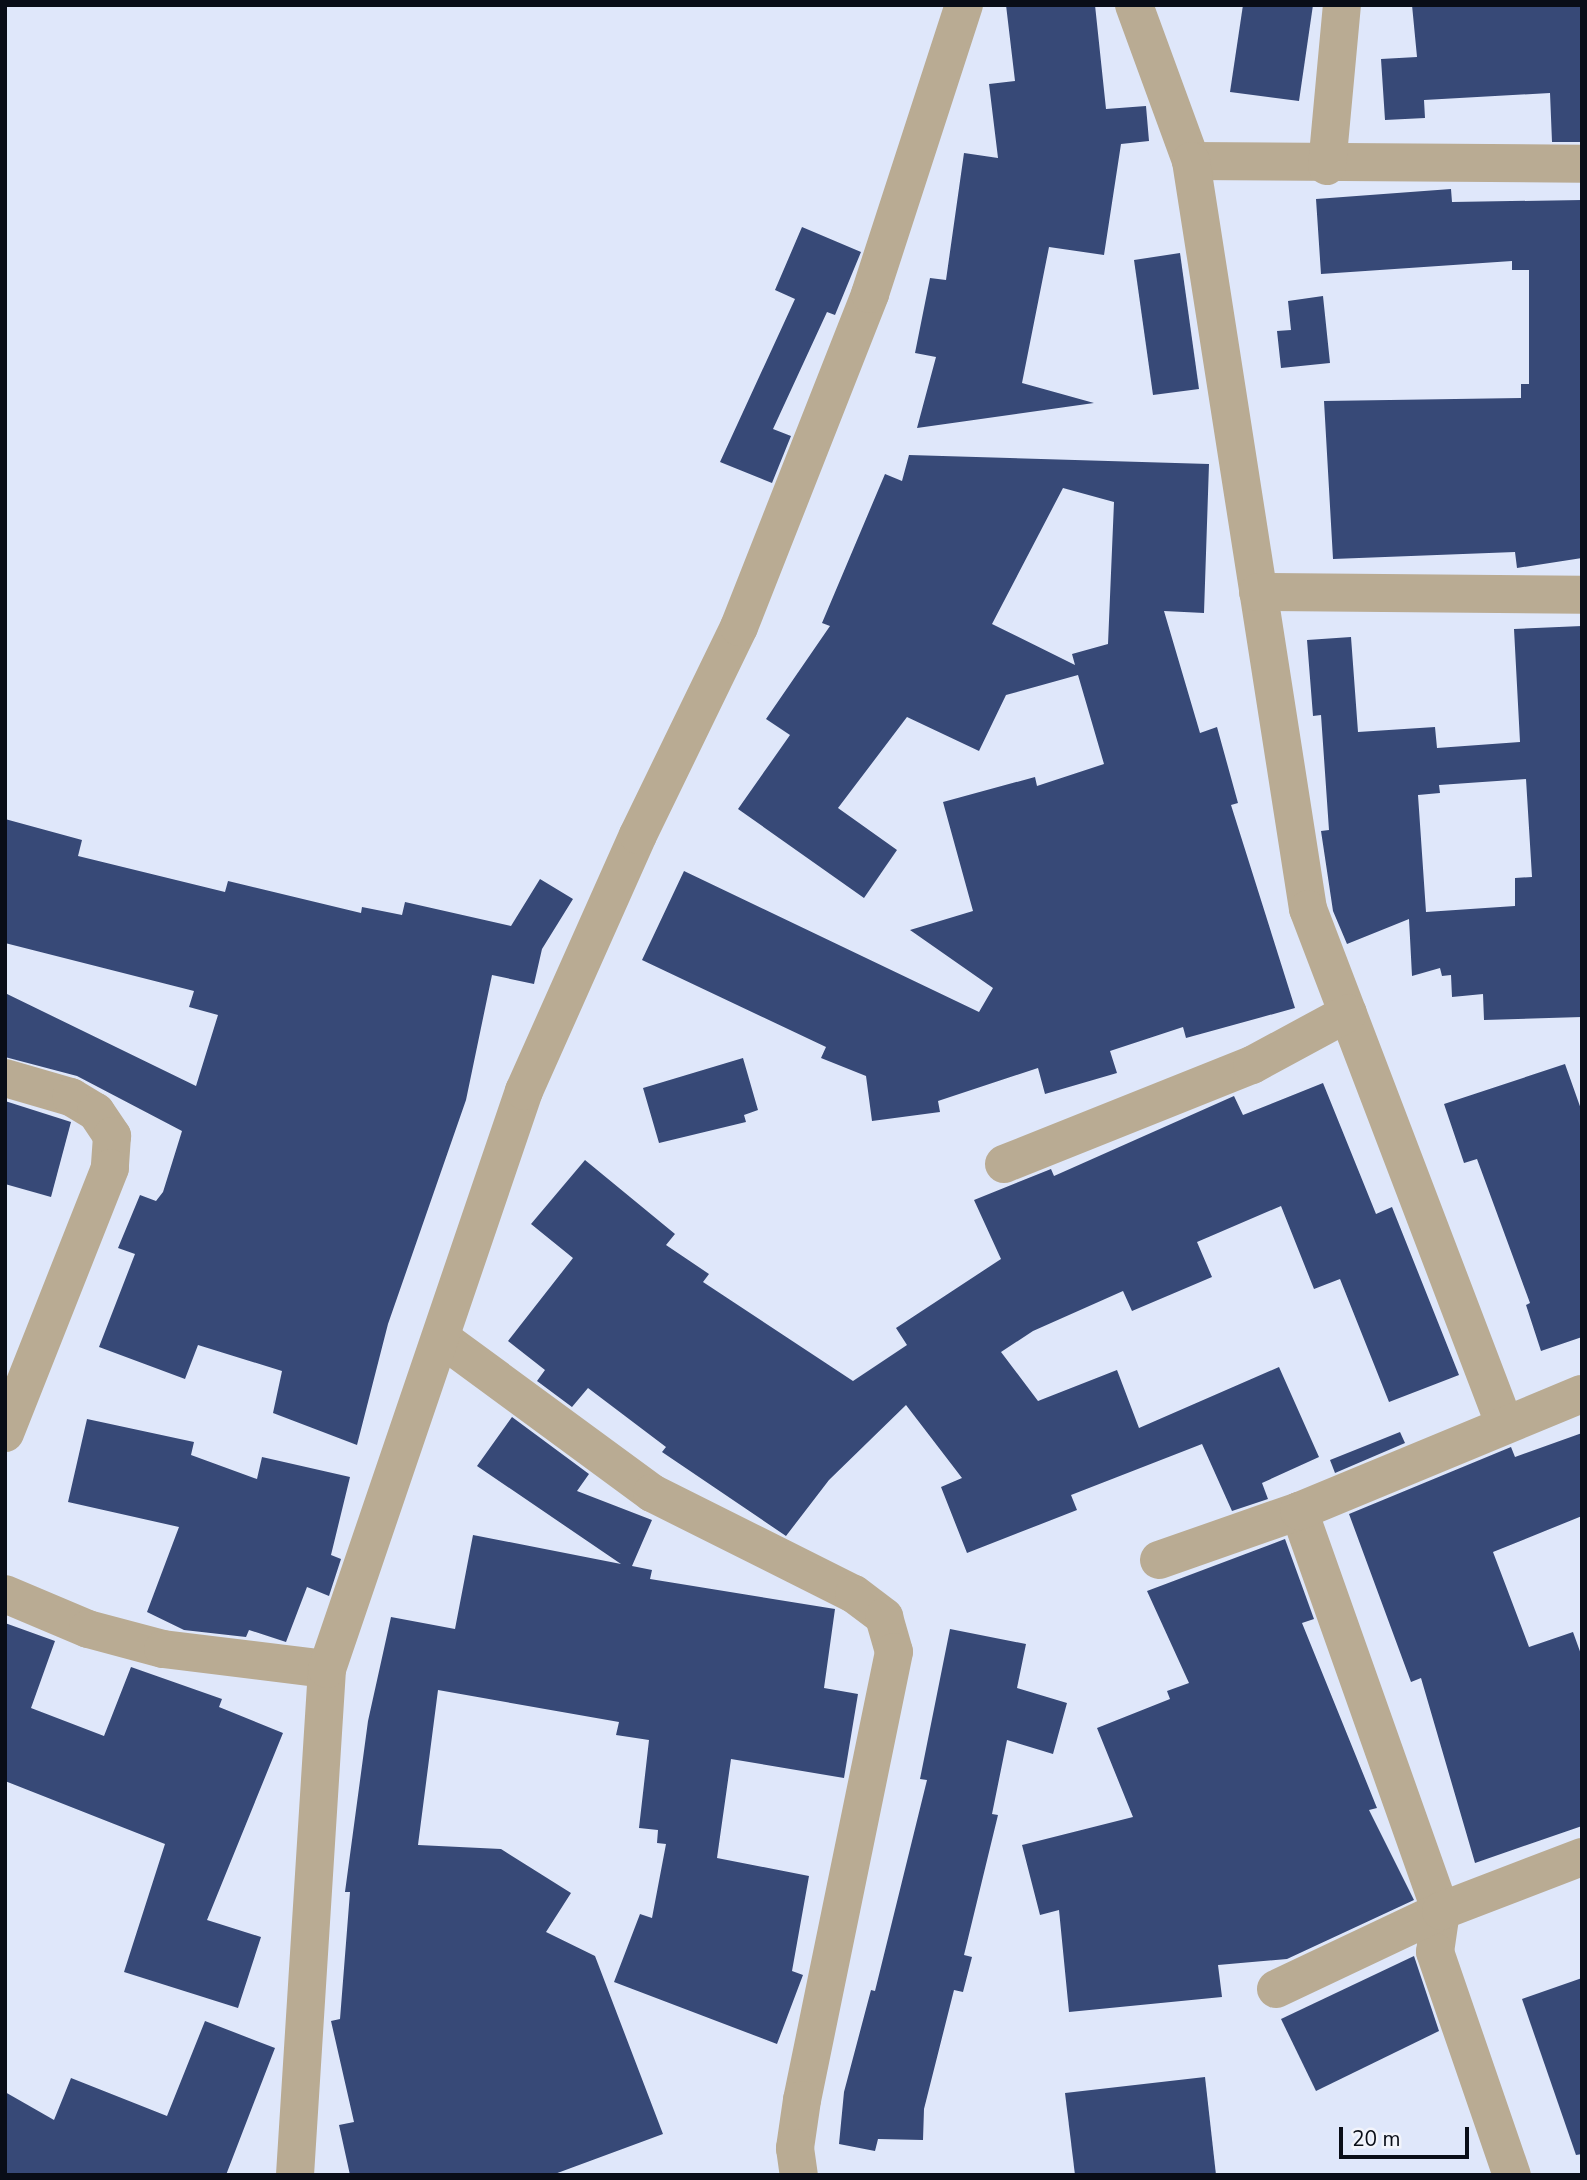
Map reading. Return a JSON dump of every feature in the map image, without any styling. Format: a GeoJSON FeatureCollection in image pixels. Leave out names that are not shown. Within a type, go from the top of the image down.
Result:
{"type":"FeatureCollection","features":[{"type":"Feature","properties":{"kind":"street"},"geometry":{"type":"LineString","coordinates":[[295,2175],[327,1669],[524,1091],[638,835],[739,627],[870,294],[964,5]]}},
{"type":"Feature","properties":{"kind":"street"},"geometry":{"type":"LineString","coordinates":[[1134,5],[1191,161],[1308,909],[1504,1423]]}},
{"type":"Feature","properties":{"kind":"street"},"geometry":{"type":"LineString","coordinates":[[1327,166],[1342,5]]}},
{"type":"Feature","properties":{"kind":"street"},"geometry":{"type":"LineString","coordinates":[[1191,161],[1327,166],[1582,164]]}},
{"type":"Feature","properties":{"kind":"street"},"geometry":{"type":"LineString","coordinates":[[1258,592],[1582,594]]}},
{"type":"Feature","properties":{"kind":"street"},"geometry":{"type":"LineString","coordinates":[[1004,1164],[1252,1065],[1348,1013]]}},
{"type":"Feature","properties":{"kind":"street"},"geometry":{"type":"LineString","coordinates":[[5,1078],[71,1097],[96,1112],[112,1136],[110,1168],[5,1433]]}},
{"type":"Feature","properties":{"kind":"street"},"geometry":{"type":"LineString","coordinates":[[441,1338],[652,1493],[854,1594],[884,1617],[894,1652],[802,2100],[795,2148],[799,2175]]}},
{"type":"Feature","properties":{"kind":"street"},"geometry":{"type":"LineString","coordinates":[[1159,1560],[1299,1511],[1504,1423],[1582,1394]]}},
{"type":"Feature","properties":{"kind":"street"},"geometry":{"type":"LineString","coordinates":[[1299,1511],[1441,1911],[1435,1952],[1512,2175]]}},
{"type":"Feature","properties":{"kind":"street"},"geometry":{"type":"LineString","coordinates":[[5,1594],[88,1629],[163,1649],[327,1669]]}},
{"type":"Feature","properties":{"kind":"street"},"geometry":{"type":"LineString","coordinates":[[1276,1989],[1441,1911],[1582,1857]]}},
{"type":"Feature","properties":{"kind":"building"},"geometry":{"type":"Polygon","coordinates":[[[1006,5],[1095,5],[1106,109],[1146,106],[1149,141],[1121,144],[1104,255],[1049,247],[1022,383],[1094,403],[917,428],[936,357],[915,353],[930,278],[946,280],[964,153],[998,158],[989,84],[1015,81],[1006,5]]]}},
{"type":"Feature","properties":{"kind":"building"},"geometry":{"type":"Polygon","coordinates":[[[1243,5],[1313,5],[1299,101],[1230,92],[1243,5]]]}},
{"type":"Feature","properties":{"kind":"building"},"geometry":{"type":"Polygon","coordinates":[[[1412,5],[1582,5],[1582,142],[1552,142],[1550,93],[1424,100],[1425,118],[1385,120],[1381,59],[1417,57],[1412,5]]]}},
{"type":"Feature","properties":{"kind":"building"},"geometry":{"type":"Polygon","coordinates":[[[1451,189],[1452,202],[1582,200],[1582,558],[1517,568],[1515,552],[1333,559],[1324,401],[1521,398],[1521,384],[1529,384],[1529,270],[1512,270],[1512,261],[1321,274],[1316,199],[1451,189]]]}},
{"type":"Feature","properties":{"kind":"building"},"geometry":{"type":"Polygon","coordinates":[[[802,227],[861,252],[835,315],[827,312],[773,429],[791,436],[772,483],[720,462],[795,299],[775,290],[802,227]]]}},
{"type":"Feature","properties":{"kind":"building"},"geometry":{"type":"Polygon","coordinates":[[[1180,253],[1199,389],[1153,395],[1134,260],[1180,253]]]}},
{"type":"Feature","properties":{"kind":"building"},"geometry":{"type":"Polygon","coordinates":[[[1323,296],[1330,363],[1281,368],[1277,331],[1291,330],[1288,301],[1323,296]]]}},
{"type":"Feature","properties":{"kind":"building"},"geometry":{"type":"Polygon","coordinates":[[[909,455],[1209,464],[1204,613],[1164,611],[1200,733],[1217,727],[1238,803],[1231,805],[1295,1008],[1186,1038],[1183,1027],[1110,1051],[1117,1073],[1045,1094],[1038,1068],[938,1101],[940,1112],[872,1121],[866,1076],[821,1058],[826,1047],[642,960],[684,871],[979,1012],[993,988],[910,930],[973,911],[943,802],[1035,777],[1037,786],[1104,764],[1078,675],[1006,695],[979,751],[907,717],[838,808],[897,850],[864,898],[738,809],[790,735],[766,719],[830,626],[822,623],[885,474],[902,481],[909,455]],[[1063,488],[992,624],[1075,665],[1072,654],[1108,644],[1114,502],[1063,488]]]}},
{"type":"Feature","properties":{"kind":"building"},"geometry":{"type":"Polygon","coordinates":[[[1582,626],[1582,1017],[1484,1020],[1483,994],[1452,997],[1451,975],[1442,976],[1440,968],[1412,976],[1409,919],[1347,944],[1333,911],[1321,831],[1329,830],[1321,715],[1313,716],[1307,640],[1351,637],[1358,732],[1435,727],[1437,748],[1520,742],[1514,629],[1582,626]],[[1526,779],[1439,785],[1440,793],[1418,795],[1426,912],[1515,906],[1515,878],[1532,877],[1526,779]]]}},
{"type":"Feature","properties":{"kind":"building"},"geometry":{"type":"Polygon","coordinates":[[[5,819],[82,840],[78,856],[225,892],[228,881],[361,913],[362,907],[402,915],[405,902],[511,926],[540,879],[573,899],[542,949],[534,984],[492,975],[466,1100],[388,1324],[357,1445],[273,1413],[282,1371],[198,1345],[185,1379],[99,1347],[135,1254],[118,1248],[140,1195],[156,1201],[163,1192],[182,1131],[77,1076],[5,1057],[5,993],[196,1086],[218,1015],[189,1007],[194,991],[5,943],[5,819]]]}},
{"type":"Feature","properties":{"kind":"building"},"geometry":{"type":"Polygon","coordinates":[[[743,1058],[758,1110],[744,1115],[746,1122],[659,1143],[643,1088],[743,1058]]]}},
{"type":"Feature","properties":{"kind":"building"},"geometry":{"type":"Polygon","coordinates":[[[1565,1064],[1582,1112],[1582,1337],[1541,1351],[1526,1305],[1530,1303],[1477,1159],[1464,1163],[1444,1104],[1565,1064]]]}},
{"type":"Feature","properties":{"kind":"building"},"geometry":{"type":"Polygon","coordinates":[[[1323,1083],[1376,1214],[1392,1207],[1459,1375],[1389,1402],[1340,1279],[1314,1289],[1281,1206],[1197,1242],[1212,1277],[1132,1311],[1123,1291],[1033,1331],[1001,1352],[1038,1401],[1117,1370],[1139,1428],[1279,1367],[1319,1457],[1262,1483],[1268,1499],[1232,1511],[1202,1444],[1071,1495],[1077,1510],[967,1553],[941,1487],[962,1478],[906,1405],[829,1480],[786,1536],[662,1452],[666,1447],[588,1388],[572,1407],[537,1381],[545,1370],[508,1341],[573,1258],[531,1224],[585,1160],[675,1234],[666,1245],[709,1274],[703,1282],[853,1381],[907,1345],[896,1328],[1001,1259],[974,1200],[1051,1169],[1054,1176],[1234,1096],[1243,1115],[1323,1083]]]}},
{"type":"Feature","properties":{"kind":"building"},"geometry":{"type":"Polygon","coordinates":[[[5,1101],[71,1122],[51,1197],[5,1184],[5,1101]]]}},
{"type":"Feature","properties":{"kind":"building"},"geometry":{"type":"Polygon","coordinates":[[[512,1417],[589,1474],[577,1491],[652,1520],[632,1566],[652,1570],[650,1579],[835,1609],[824,1688],[858,1694],[844,1778],[731,1759],[717,1858],[809,1876],[792,1971],[803,1975],[777,2044],[614,1982],[640,1914],[652,1918],[666,1844],[657,1843],[658,1830],[639,1828],[649,1740],[616,1735],[619,1722],[438,1690],[418,1845],[501,1849],[571,1893],[546,1932],[595,1956],[663,2134],[552,2175],[350,2175],[339,2125],[354,2122],[331,2021],[340,2019],[350,1892],[345,1892],[368,1721],[391,1617],[455,1629],[473,1535],[621,1564],[477,1466],[512,1417]]]}},
{"type":"Feature","properties":{"kind":"building"},"geometry":{"type":"Polygon","coordinates":[[[87,1419],[194,1442],[191,1455],[257,1479],[262,1457],[350,1477],[331,1555],[341,1559],[329,1596],[307,1587],[286,1642],[249,1630],[246,1637],[184,1630],[147,1612],[179,1527],[68,1502],[87,1419]]]}},
{"type":"Feature","properties":{"kind":"building"},"geometry":{"type":"Polygon","coordinates":[[[1400,1432],[1405,1443],[1335,1473],[1330,1460],[1400,1432]]]}},
{"type":"Feature","properties":{"kind":"building"},"geometry":{"type":"Polygon","coordinates":[[[1582,1433],[1582,1516],[1493,1552],[1529,1647],[1573,1632],[1582,1657],[1582,1826],[1475,1863],[1421,1678],[1411,1682],[1349,1514],[1511,1447],[1515,1457],[1582,1433]]]}},
{"type":"Feature","properties":{"kind":"building"},"geometry":{"type":"Polygon","coordinates":[[[1285,1539],[1314,1619],[1302,1623],[1377,1808],[1369,1810],[1414,1900],[1287,1959],[1218,1965],[1222,1997],[1069,2012],[1059,1910],[1040,1915],[1022,1845],[1133,1817],[1097,1728],[1170,1699],[1167,1691],[1189,1683],[1147,1591],[1285,1539]]]}},
{"type":"Feature","properties":{"kind":"building"},"geometry":{"type":"Polygon","coordinates":[[[5,1623],[55,1641],[31,1708],[104,1736],[131,1667],[222,1699],[219,1707],[283,1733],[207,1920],[261,1937],[238,2008],[124,1972],[165,1844],[5,1781],[5,1623]]]}},
{"type":"Feature","properties":{"kind":"building"},"geometry":{"type":"Polygon","coordinates":[[[950,1629],[1026,1644],[1017,1688],[1067,1703],[1053,1754],[1007,1740],[992,1814],[998,1815],[964,1955],[972,1957],[963,1992],[954,1990],[924,2109],[923,2140],[878,2139],[875,2151],[839,2144],[844,2092],[871,1990],[875,1991],[927,1780],[920,1779],[950,1629]]]}},
{"type":"Feature","properties":{"kind":"building"},"geometry":{"type":"Polygon","coordinates":[[[1414,1956],[1439,2031],[1316,2091],[1281,2019],[1414,1956]]]}},
{"type":"Feature","properties":{"kind":"building"},"geometry":{"type":"Polygon","coordinates":[[[1582,1978],[1582,2154],[1576,2155],[1522,1999],[1582,1978]]]}},
{"type":"Feature","properties":{"kind":"building"},"geometry":{"type":"Polygon","coordinates":[[[205,2021],[275,2048],[226,2175],[5,2175],[5,2092],[54,2120],[71,2078],[167,2116],[205,2021]]]}},
{"type":"Feature","properties":{"kind":"building"},"geometry":{"type":"Polygon","coordinates":[[[1205,2077],[1216,2175],[1075,2175],[1065,2093],[1205,2077]]]}}]}
